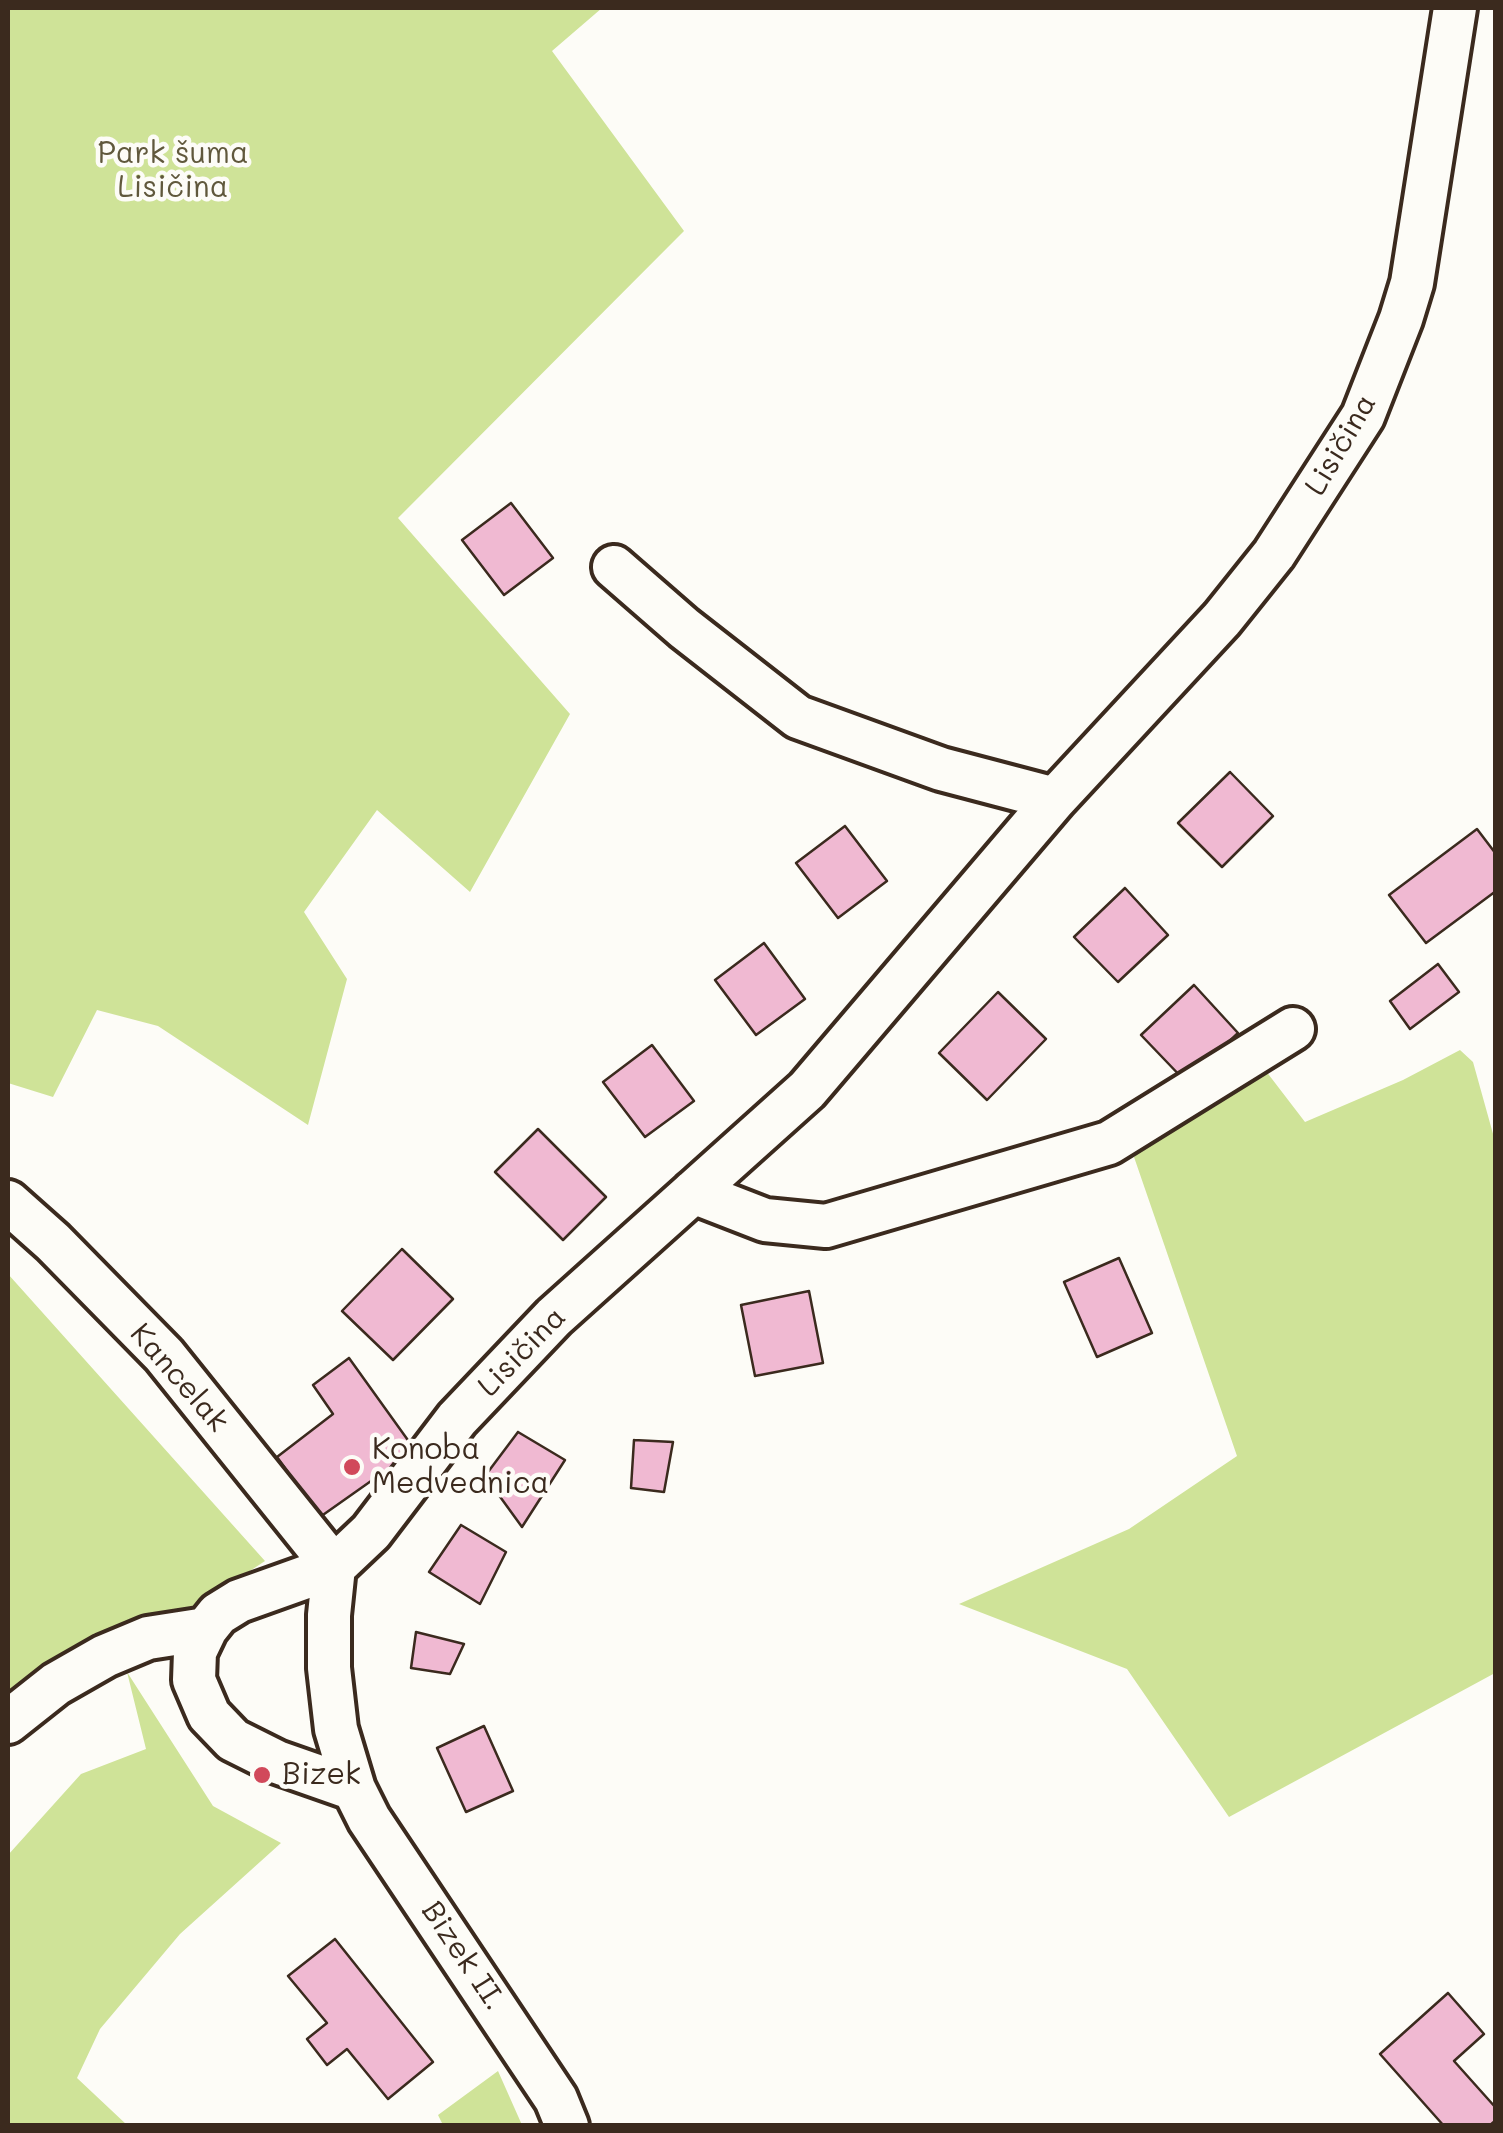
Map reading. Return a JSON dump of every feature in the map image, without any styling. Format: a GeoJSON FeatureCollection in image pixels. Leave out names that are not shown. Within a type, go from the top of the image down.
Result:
{"type":"FeatureCollection","features":[{"type":"Feature","properties":{"kind":"street","name":"Lisičina"},"geometry":{"type":"LineString","coordinates":[[8,1722],[56,1684],[105,1656],[148,1638],[206,1629],[218,1614],[239,1601],[334,1568],[371,1532],[457,1419],[554,1316],[807,1090],[1055,799],[1222,619],[1274,554],[1363,416],[1401,319],[1412,283],[1455,8]]}},
{"type":"Feature","properties":{"kind":"street"},"geometry":{"type":"LineString","coordinates":[[614,566],[684,628],[798,716],[941,769],[1055,799]]}},
{"type":"Feature","properties":{"kind":"street"},"geometry":{"type":"LineString","coordinates":[[694,1192],[764,1220],[826,1226],[1108,1143],[1293,1029]]}},
{"type":"Feature","properties":{"kind":"street","name":"Kancelak"},"geometry":{"type":"LineString","coordinates":[[8,1202],[164,1354],[334,1568]]}},
{"type":"Feature","properties":{"kind":"street","name":"Bizek II."},"geometry":{"type":"LineString","coordinates":[[334,1568],[329,1668],[336,1729],[354,1790],[556,2099],[567,2126]]}},
{"type":"Feature","properties":{"kind":"street"},"geometry":{"type":"LineString","coordinates":[[206,1629],[195,1652],[194,1680],[209,1714],[233,1740],[277,1762],[354,1790]]}},
{"type":"Feature","properties":{"kind":"green space","name":"Park šuma Lisičina"},"geometry":{"type":"Polygon","coordinates":[[[8,8],[602,8],[552,51],[684,231],[398,518],[570,714],[470,892],[377,810],[304,912],[347,979],[308,1125],[158,1026],[97,1010],[53,1097],[8,1083],[8,8]]]}},
{"type":"Feature","properties":{"kind":"green space"},"geometry":{"type":"Polygon","coordinates":[[[1460,1050],[1473,1062],[1495,1141],[1495,1673],[1229,1817],[1127,1669],[959,1604],[1129,1529],[1237,1456],[1134,1157],[1201,1097],[1259,1062],[1305,1122],[1403,1080],[1460,1050]]]}},
{"type":"Feature","properties":{"kind":"green space"},"geometry":{"type":"Polygon","coordinates":[[[8,1274],[265,1561],[27,1718],[8,1694],[8,1274]]]}},
{"type":"Feature","properties":{"kind":"green space"},"geometry":{"type":"Polygon","coordinates":[[[127,1672],[213,1806],[281,1843],[180,1934],[100,2029],[77,2078],[127,2125],[8,2125],[8,1855],[81,1774],[146,1749],[127,1672]]]}},
{"type":"Feature","properties":{"kind":"green space"},"geometry":{"type":"Polygon","coordinates":[[[498,2071],[522,2125],[443,2125],[438,2115],[498,2071]]]}},
{"type":"Feature","properties":{"kind":"building"},"geometry":{"type":"Polygon","coordinates":[[[511,503],[553,558],[504,595],[462,540],[511,503]]]}},
{"type":"Feature","properties":{"kind":"building"},"geometry":{"type":"Polygon","coordinates":[[[1230,772],[1273,816],[1222,867],[1178,823],[1230,772]]]}},
{"type":"Feature","properties":{"kind":"building"},"geometry":{"type":"Polygon","coordinates":[[[845,826],[887,881],[838,918],[796,863],[845,826]]]}},
{"type":"Feature","properties":{"kind":"building"},"geometry":{"type":"Polygon","coordinates":[[[1477,829],[1496,854],[1496,891],[1426,943],[1389,895],[1477,829]]]}},
{"type":"Feature","properties":{"kind":"building"},"geometry":{"type":"Polygon","coordinates":[[[1125,888],[1168,935],[1118,982],[1074,937],[1125,888]]]}},
{"type":"Feature","properties":{"kind":"building"},"geometry":{"type":"Polygon","coordinates":[[[764,943],[805,999],[756,1035],[715,980],[764,943]]]}},
{"type":"Feature","properties":{"kind":"building"},"geometry":{"type":"Polygon","coordinates":[[[1438,964],[1459,992],[1410,1029],[1390,1001],[1438,964]]]}},
{"type":"Feature","properties":{"kind":"building"},"geometry":{"type":"Polygon","coordinates":[[[1194,985],[1238,1033],[1186,1082],[1141,1035],[1194,985]]]}},
{"type":"Feature","properties":{"kind":"building"},"geometry":{"type":"Polygon","coordinates":[[[998,992],[1046,1039],[987,1100],[939,1053],[998,992]]]}},
{"type":"Feature","properties":{"kind":"building"},"geometry":{"type":"Polygon","coordinates":[[[652,1045],[694,1101],[645,1137],[603,1082],[652,1045]]]}},
{"type":"Feature","properties":{"kind":"building"},"geometry":{"type":"Polygon","coordinates":[[[538,1129],[606,1197],[563,1240],[495,1172],[538,1129]]]}},
{"type":"Feature","properties":{"kind":"building"},"geometry":{"type":"Polygon","coordinates":[[[402,1249],[453,1299],[393,1360],[342,1311],[402,1249]]]}},
{"type":"Feature","properties":{"kind":"building"},"geometry":{"type":"Polygon","coordinates":[[[1119,1258],[1152,1333],[1097,1357],[1064,1282],[1119,1258]]]}},
{"type":"Feature","properties":{"kind":"building"},"geometry":{"type":"Polygon","coordinates":[[[809,1291],[823,1363],[755,1376],[741,1305],[809,1291]]]}},
{"type":"Feature","properties":{"kind":"building"},"geometry":{"type":"Polygon","coordinates":[[[349,1358],[415,1450],[320,1517],[277,1457],[333,1414],[313,1385],[349,1358]]]}},
{"type":"Feature","properties":{"kind":"building"},"geometry":{"type":"Polygon","coordinates":[[[518,1432],[565,1460],[522,1527],[485,1476],[518,1432]]]}},
{"type":"Feature","properties":{"kind":"building"},"geometry":{"type":"Polygon","coordinates":[[[634,1440],[673,1442],[664,1492],[631,1488],[634,1440]]]}},
{"type":"Feature","properties":{"kind":"building"},"geometry":{"type":"Polygon","coordinates":[[[461,1525],[506,1552],[480,1604],[429,1572],[461,1525]]]}},
{"type":"Feature","properties":{"kind":"building"},"geometry":{"type":"Polygon","coordinates":[[[416,1632],[464,1644],[450,1674],[411,1668],[416,1632]]]}},
{"type":"Feature","properties":{"kind":"building"},"geometry":{"type":"Polygon","coordinates":[[[484,1726],[513,1791],[466,1812],[437,1748],[484,1726]]]}},
{"type":"Feature","properties":{"kind":"building"},"geometry":{"type":"Polygon","coordinates":[[[335,1939],[433,2062],[388,2099],[347,2049],[327,2065],[307,2039],[327,2023],[288,1976],[335,1939]]]}},
{"type":"Feature","properties":{"kind":"building"},"geometry":{"type":"Polygon","coordinates":[[[1448,1993],[1484,2034],[1454,2061],[1496,2108],[1496,2120],[1489,2126],[1444,2126],[1380,2054],[1448,1993]]]}},
{"type":"Feature","properties":{"kind":"place","name":"Konoba Medvednica"},"geometry":{"type":"Point","coordinates":[352,1467]}},
{"type":"Feature","properties":{"kind":"place","name":"Bizek"},"geometry":{"type":"Point","coordinates":[262,1775]}}]}
